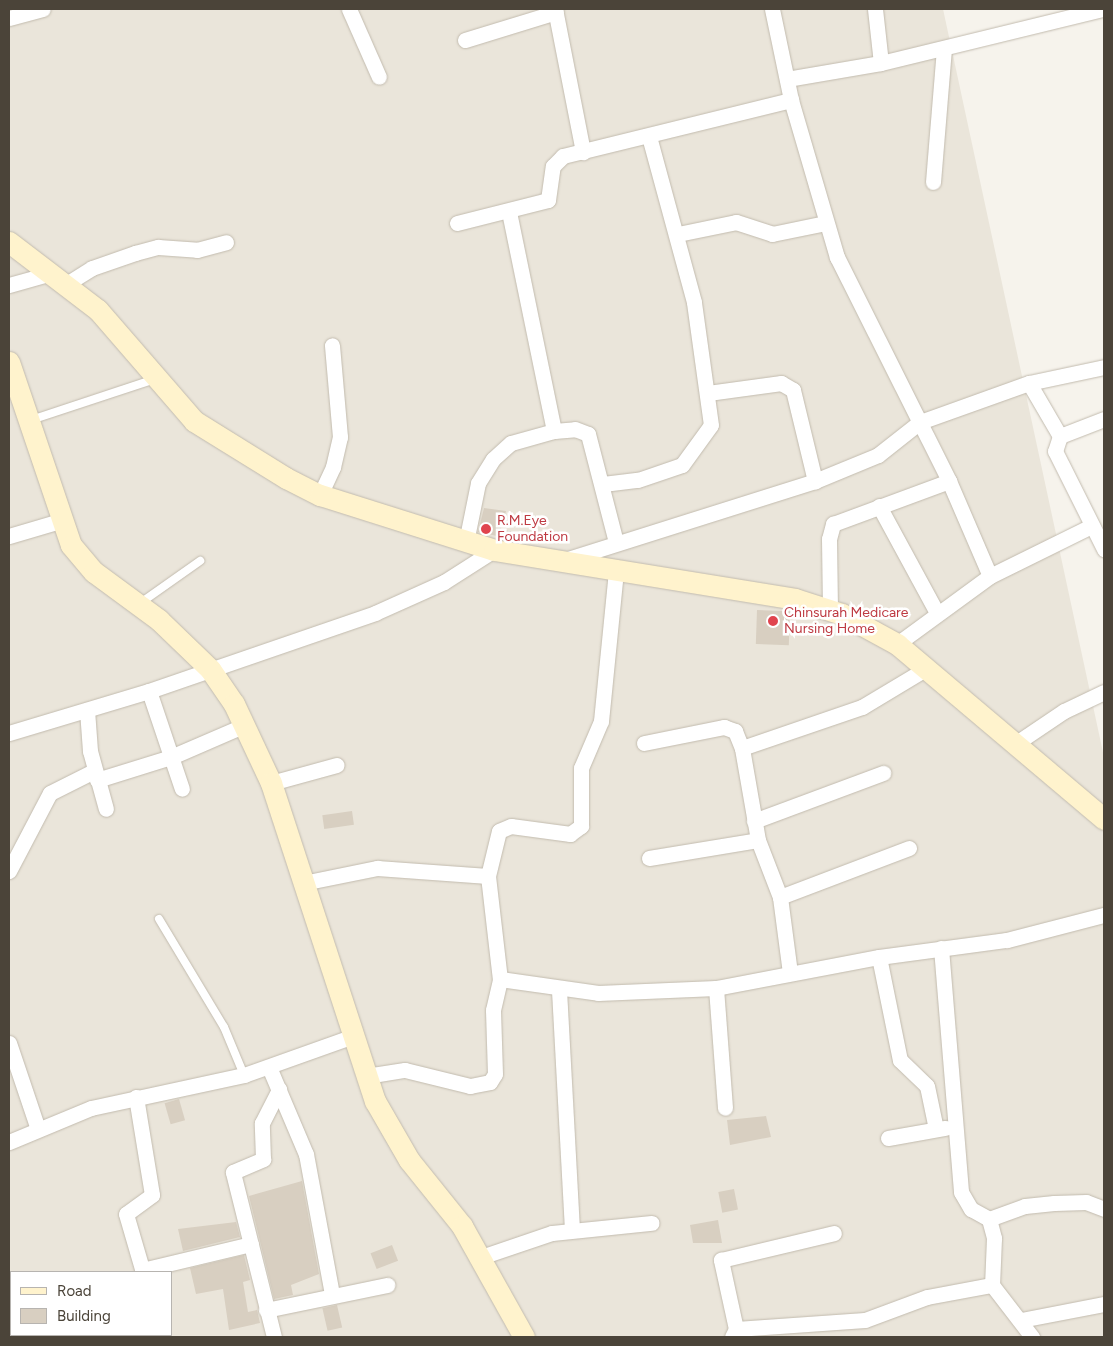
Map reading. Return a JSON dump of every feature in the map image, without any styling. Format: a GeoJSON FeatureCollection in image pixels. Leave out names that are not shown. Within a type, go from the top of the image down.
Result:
{"type":"FeatureCollection","features":[{"type":"Feature","properties":{"kind":"main road"},"geometry":{"type":"LineString","coordinates":[[9,242],[60,278],[98,310],[155,379],[194,421],[233,450],[320,495],[494,550],[557,563],[702,583],[830,610],[897,644],[1104,819]]}},
{"type":"Feature","properties":{"kind":"main road"},"geometry":{"type":"LineString","coordinates":[[9,362],[60,521],[80,559],[137,605],[210,669],[245,725],[271,783],[351,1037],[389,1131],[481,1257],[524,1337]]}},
{"type":"Feature","properties":{"kind":"street"},"geometry":{"type":"LineString","coordinates":[[9,18],[43,9]]}},
{"type":"Feature","properties":{"kind":"street"},"geometry":{"type":"LineString","coordinates":[[349,9],[379,78]]}},
{"type":"Feature","properties":{"kind":"street"},"geometry":{"type":"LineString","coordinates":[[772,9],[791,100],[825,223],[837,257],[949,481],[990,576]]}},
{"type":"Feature","properties":{"kind":"street"},"geometry":{"type":"LineString","coordinates":[[875,9],[881,63]]}},
{"type":"Feature","properties":{"kind":"street"},"geometry":{"type":"LineString","coordinates":[[787,79],[881,63],[1104,9]]}},
{"type":"Feature","properties":{"kind":"street"},"geometry":{"type":"LineString","coordinates":[[465,40],[556,11],[583,152]]}},
{"type":"Feature","properties":{"kind":"street"},"geometry":{"type":"LineString","coordinates":[[933,182],[944,49]]}},
{"type":"Feature","properties":{"kind":"street"},"geometry":{"type":"LineString","coordinates":[[457,223],[509,212],[548,200],[557,160],[791,100]]}},
{"type":"Feature","properties":{"kind":"street"},"geometry":{"type":"LineString","coordinates":[[603,484],[638,480],[682,466],[711,425],[708,393],[678,234],[649,136]]}},
{"type":"Feature","properties":{"kind":"street"},"geometry":{"type":"LineString","coordinates":[[509,212],[554,432]]}},
{"type":"Feature","properties":{"kind":"street"},"geometry":{"type":"LineString","coordinates":[[678,234],[736,222],[772,234],[825,223]]}},
{"type":"Feature","properties":{"kind":"street"},"geometry":{"type":"LineString","coordinates":[[9,285],[60,278],[158,247],[197,250],[226,242]]}},
{"type":"Feature","properties":{"kind":"street"},"geometry":{"type":"LineString","coordinates":[[320,495],[334,467],[340,437],[332,345]]}},
{"type":"Feature","properties":{"kind":"street"},"geometry":{"type":"LineString","coordinates":[[557,563],[616,542],[815,481],[878,455],[920,422],[1029,383],[1104,367]]}},
{"type":"Feature","properties":{"kind":"street"},"geometry":{"type":"LineString","coordinates":[[1029,383],[1060,436],[1055,451],[1104,549]]}},
{"type":"Feature","properties":{"kind":"street"},"geometry":{"type":"LineString","coordinates":[[708,393],[788,386],[798,403],[815,481]]}},
{"type":"Feature","properties":{"kind":"street"},"geometry":{"type":"LineString","coordinates":[[1060,436],[1104,419]]}},
{"type":"Feature","properties":{"kind":"street"},"geometry":{"type":"LineString","coordinates":[[466,542],[478,483],[493,460],[511,443],[554,432],[575,429],[588,434],[603,484],[616,542]]}},
{"type":"Feature","properties":{"kind":"street"},"geometry":{"type":"LineString","coordinates":[[830,610],[830,530],[838,520],[949,481]]}},
{"type":"Feature","properties":{"kind":"street"},"geometry":{"type":"LineString","coordinates":[[878,506],[938,613]]}},
{"type":"Feature","properties":{"kind":"street"},"geometry":{"type":"LineString","coordinates":[[9,536],[60,521]]}},
{"type":"Feature","properties":{"kind":"street"},"geometry":{"type":"LineString","coordinates":[[897,644],[990,576],[1091,526]]}},
{"type":"Feature","properties":{"kind":"street"},"geometry":{"type":"LineString","coordinates":[[9,733],[149,692],[210,669],[375,614],[444,582],[494,550]]}},
{"type":"Feature","properties":{"kind":"street"},"geometry":{"type":"LineString","coordinates":[[366,1076],[405,1070],[470,1086],[490,1082],[495,1074],[493,1010],[500,979],[488,876],[494,837],[504,828],[570,834],[581,826],[581,768],[602,721],[616,572]]}},
{"type":"Feature","properties":{"kind":"street"},"geometry":{"type":"LineString","coordinates":[[742,748],[862,707],[927,668]]}},
{"type":"Feature","properties":{"kind":"street"},"geometry":{"type":"LineString","coordinates":[[149,692],[182,789]]}},
{"type":"Feature","properties":{"kind":"street"},"geometry":{"type":"LineString","coordinates":[[1015,744],[1064,711],[1104,692]]}},
{"type":"Feature","properties":{"kind":"street"},"geometry":{"type":"LineString","coordinates":[[88,710],[95,776],[106,809]]}},
{"type":"Feature","properties":{"kind":"street"},"geometry":{"type":"LineString","coordinates":[[9,871],[50,793],[95,776],[170,757],[245,725]]}},
{"type":"Feature","properties":{"kind":"street"},"geometry":{"type":"LineString","coordinates":[[644,743],[724,727],[735,732],[742,748],[758,840],[780,897],[790,973]]}},
{"type":"Feature","properties":{"kind":"street"},"geometry":{"type":"LineString","coordinates":[[271,783],[337,765]]}},
{"type":"Feature","properties":{"kind":"street"},"geometry":{"type":"LineString","coordinates":[[754,821],[883,773]]}},
{"type":"Feature","properties":{"kind":"street"},"geometry":{"type":"LineString","coordinates":[[649,858],[758,840]]}},
{"type":"Feature","properties":{"kind":"street"},"geometry":{"type":"LineString","coordinates":[[780,897],[909,848]]}},
{"type":"Feature","properties":{"kind":"street"},"geometry":{"type":"LineString","coordinates":[[303,883],[377,868],[488,876]]}},
{"type":"Feature","properties":{"kind":"street"},"geometry":{"type":"LineString","coordinates":[[500,979],[559,990],[640,994],[716,988],[879,957],[1053,930],[1104,914]]}},
{"type":"Feature","properties":{"kind":"street"},"geometry":{"type":"LineString","coordinates":[[941,948],[954,1128],[962,1192],[972,1208],[989,1219],[994,1238],[992,1285],[1003,1304],[1021,1320],[1032,1337]]}},
{"type":"Feature","properties":{"kind":"street"},"geometry":{"type":"LineString","coordinates":[[879,957],[900,1060],[927,1086],[936,1129]]}},
{"type":"Feature","properties":{"kind":"street"},"geometry":{"type":"LineString","coordinates":[[716,988],[725,1108]]}},
{"type":"Feature","properties":{"kind":"street"},"geometry":{"type":"LineString","coordinates":[[559,990],[572,1229]]}},
{"type":"Feature","properties":{"kind":"street"},"geometry":{"type":"LineString","coordinates":[[9,1142],[38,1129],[136,1098],[244,1075],[351,1037]]}},
{"type":"Feature","properties":{"kind":"street"},"geometry":{"type":"LineString","coordinates":[[9,1043],[38,1129]]}},
{"type":"Feature","properties":{"kind":"street"},"geometry":{"type":"LineString","coordinates":[[269,1067],[306,1154],[332,1294]]}},
{"type":"Feature","properties":{"kind":"street"},"geometry":{"type":"LineString","coordinates":[[274,1337],[234,1172],[263,1159],[262,1123],[279,1089]]}},
{"type":"Feature","properties":{"kind":"street"},"geometry":{"type":"LineString","coordinates":[[136,1098],[152,1195],[126,1214],[143,1271],[251,1244]]}},
{"type":"Feature","properties":{"kind":"street"},"geometry":{"type":"LineString","coordinates":[[888,1138],[936,1129],[954,1128]]}},
{"type":"Feature","properties":{"kind":"street"},"geometry":{"type":"LineString","coordinates":[[989,1219],[1025,1206],[1054,1203],[1086,1202],[1104,1209]]}},
{"type":"Feature","properties":{"kind":"street"},"geometry":{"type":"LineString","coordinates":[[481,1257],[531,1238],[572,1229],[651,1223]]}},
{"type":"Feature","properties":{"kind":"street"},"geometry":{"type":"LineString","coordinates":[[834,1233],[720,1260],[734,1333],[865,1320],[927,1297],[992,1285]]}},
{"type":"Feature","properties":{"kind":"street"},"geometry":{"type":"LineString","coordinates":[[266,1310],[332,1294],[387,1285]]}},
{"type":"Feature","properties":{"kind":"street"},"geometry":{"type":"LineString","coordinates":[[1021,1320],[1104,1304]]}},
{"type":"Feature","properties":{"kind":"lane"},"geometry":{"type":"LineString","coordinates":[[28,421],[155,379]]}},
{"type":"Feature","properties":{"kind":"lane"},"geometry":{"type":"LineString","coordinates":[[137,605],[200,561]]}},
{"type":"Feature","properties":{"kind":"lane"},"geometry":{"type":"LineString","coordinates":[[159,919],[224,1026],[244,1075]]}},
{"type":"Feature","properties":{"kind":"shaded area"},"geometry":{"type":"Polygon","coordinates":[[[9,9],[943,9],[1104,757],[1104,1337],[9,1337],[9,9]]]}},
{"type":"Feature","properties":{"kind":"building"},"geometry":{"type":"Polygon","coordinates":[[[484,508],[506,511],[501,529],[533,537],[531,543],[478,532],[484,508]]]}},
{"type":"Feature","properties":{"kind":"building"},"geometry":{"type":"Polygon","coordinates":[[[757,610],[790,611],[789,645],[756,644],[757,610]]]}},
{"type":"Feature","properties":{"kind":"building"},"geometry":{"type":"Polygon","coordinates":[[[352,811],[354,825],[324,829],[322,815],[352,811]]]}},
{"type":"Feature","properties":{"kind":"building"},"geometry":{"type":"Polygon","coordinates":[[[179,1099],[185,1120],[171,1124],[165,1103],[179,1099]]]}},
{"type":"Feature","properties":{"kind":"building"},"geometry":{"type":"Polygon","coordinates":[[[766,1116],[771,1137],[730,1145],[727,1120],[766,1116]]]}},
{"type":"Feature","properties":{"kind":"building"},"geometry":{"type":"Polygon","coordinates":[[[302,1181],[319,1274],[291,1285],[293,1295],[274,1299],[249,1196],[302,1181]]]}},
{"type":"Feature","properties":{"kind":"building"},"geometry":{"type":"Polygon","coordinates":[[[734,1189],[738,1210],[722,1213],[718,1192],[734,1189]]]}},
{"type":"Feature","properties":{"kind":"building"},"geometry":{"type":"Polygon","coordinates":[[[718,1220],[722,1243],[693,1243],[690,1225],[718,1220]]]}},
{"type":"Feature","properties":{"kind":"building"},"geometry":{"type":"Polygon","coordinates":[[[236,1222],[240,1237],[183,1251],[178,1229],[236,1222]]]}},
{"type":"Feature","properties":{"kind":"building"},"geometry":{"type":"Polygon","coordinates":[[[392,1245],[398,1261],[377,1269],[371,1253],[392,1245]]]}},
{"type":"Feature","properties":{"kind":"building"},"geometry":{"type":"Polygon","coordinates":[[[244,1255],[250,1280],[243,1282],[248,1312],[257,1310],[260,1323],[229,1330],[223,1289],[196,1294],[190,1268],[244,1255]]]}},
{"type":"Feature","properties":{"kind":"building"},"geometry":{"type":"Polygon","coordinates":[[[337,1305],[342,1327],[328,1331],[322,1308],[337,1305]]]}},
{"type":"Feature","properties":{"kind":"place","name":"R.M.Eye Foundation"},"geometry":{"type":"Point","coordinates":[486,529]}},
{"type":"Feature","properties":{"kind":"place","name":"Chinsurah Medicare Nursing Home"},"geometry":{"type":"Point","coordinates":[773,621]}}]}
